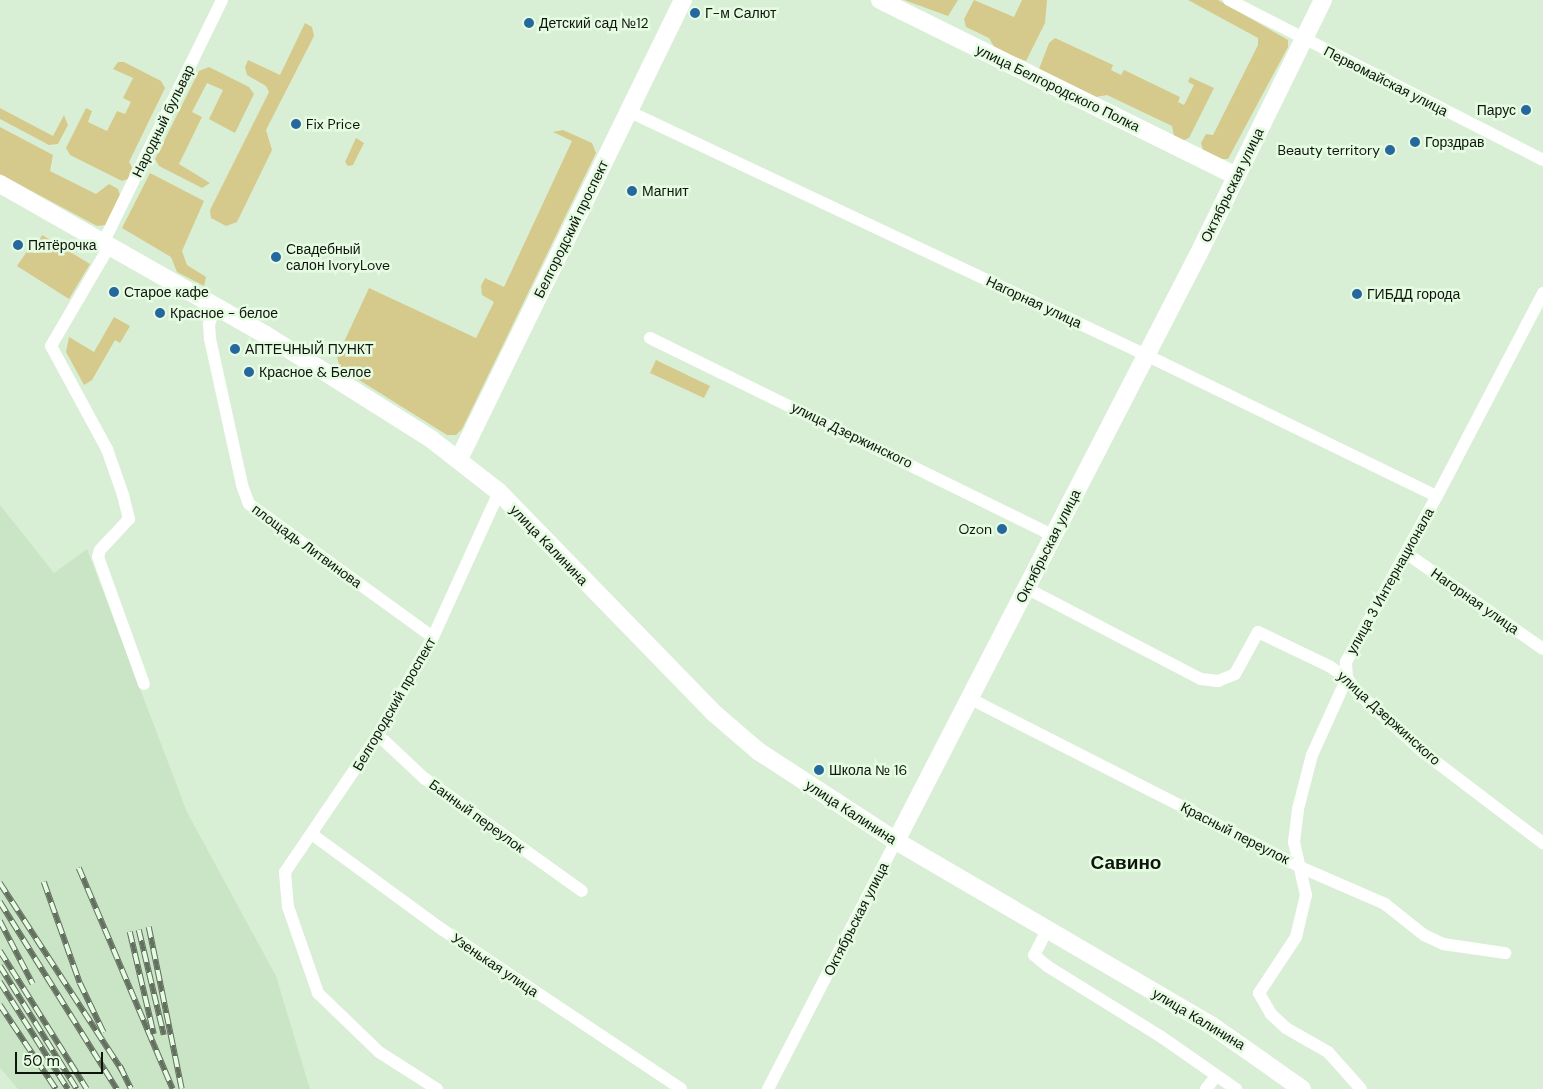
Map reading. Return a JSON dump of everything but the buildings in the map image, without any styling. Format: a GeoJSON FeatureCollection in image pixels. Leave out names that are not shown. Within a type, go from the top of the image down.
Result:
{"type":"FeatureCollection","features":[{"type":"Feature","properties":{"kind":"main road","name":"Белгородский проспект"},"geometry":{"type":"LineString","coordinates":[[459,459],[683,0]]}},
{"type":"Feature","properties":{"kind":"main road","name":"улица Белгородского Полка"},"geometry":{"type":"LineString","coordinates":[[880,0],[1236,176]]}},
{"type":"Feature","properties":{"kind":"main road","name":"Октябрьская улица"},"geometry":{"type":"LineString","coordinates":[[896,841],[1146,355],[1323,0]]}},
{"type":"Feature","properties":{"kind":"main road","name":"улица Калинина"},"geometry":{"type":"LineString","coordinates":[[0,184],[215,306],[459,459],[499,492],[715,714],[758,751],[896,841],[1211,1025],[1302,1089]]}},
{"type":"Feature","properties":{"kind":"street","name":"Народный бульвар"},"geometry":{"type":"LineString","coordinates":[[144,684],[98,557],[100,550],[129,519],[116,472],[51,346],[107,243],[222,0]]}},
{"type":"Feature","properties":{"kind":"street","name":"Первомайская улица"},"geometry":{"type":"LineString","coordinates":[[1229,0],[1304,40],[1543,160]]}},
{"type":"Feature","properties":{"kind":"street","name":"Нагорная улица"},"geometry":{"type":"LineString","coordinates":[[628,111],[1146,355],[1437,496]]}},
{"type":"Feature","properties":{"kind":"street","name":"улица 3 Интернационала"},"geometry":{"type":"LineString","coordinates":[[1361,1089],[1328,1052],[1286,1028],[1271,1014],[1259,993],[1296,937],[1306,895],[1294,842],[1298,809],[1312,754],[1347,678],[1346,662],[1437,496],[1543,293]]}},
{"type":"Feature","properties":{"kind":"street","name":"площадь Литвинова"},"geometry":{"type":"LineString","coordinates":[[215,306],[209,324],[210,339],[242,485],[249,504],[433,637]]}},
{"type":"Feature","properties":{"kind":"street","name":"улица Дзержинского"},"geometry":{"type":"LineString","coordinates":[[650,338],[1053,535]]}},
{"type":"Feature","properties":{"kind":"street","name":"Белгородский проспект"},"geometry":{"type":"LineString","coordinates":[[437,1089],[378,1052],[318,993],[288,907],[284,872],[313,835],[378,735],[433,637],[499,492]]}},
{"type":"Feature","properties":{"kind":"street","name":"Нагорная улица"},"geometry":{"type":"LineString","coordinates":[[1406,553],[1543,649]]}},
{"type":"Feature","properties":{"kind":"street","name":"улица Дзержинского"},"geometry":{"type":"LineString","coordinates":[[1026,588],[1201,679],[1218,681],[1235,674],[1258,632],[1347,678],[1356,691],[1423,752],[1543,843]]}},
{"type":"Feature","properties":{"kind":"street","name":"Красный переулок"},"geometry":{"type":"LineString","coordinates":[[969,698],[1300,867],[1385,904],[1424,935],[1444,944],[1505,953]]}},
{"type":"Feature","properties":{"kind":"street","name":"Банный переулок"},"geometry":{"type":"LineString","coordinates":[[378,735],[424,778],[582,891]]}},
{"type":"Feature","properties":{"kind":"street","name":"Узенькая улица"},"geometry":{"type":"LineString","coordinates":[[313,835],[443,930],[680,1089]]}},
{"type":"Feature","properties":{"kind":"street","name":"Октябрьская улица"},"geometry":{"type":"LineString","coordinates":[[768,1089],[896,841]]}},
{"type":"Feature","properties":{"kind":"street"},"geometry":{"type":"LineString","coordinates":[[1048,930],[1034,955],[1091,996],[1160,1036],[1236,1089]]}},
{"type":"Feature","properties":{"kind":"street"},"geometry":{"type":"LineString","coordinates":[[1206,1089],[1216,1076]]}},
{"type":"Feature","properties":{"kind":"shaded area"},"geometry":{"type":"Polygon","coordinates":[[[904,0],[958,0],[948,16],[904,0]]]}},
{"type":"Feature","properties":{"kind":"shaded area"},"geometry":{"type":"Polygon","coordinates":[[[974,0],[1014,17],[1022,0],[1047,0],[1045,23],[1026,61],[996,50],[989,38],[966,27],[964,19],[974,0]]]}},
{"type":"Feature","properties":{"kind":"shaded area"},"geometry":{"type":"Polygon","coordinates":[[[1188,0],[1218,0],[1288,40],[1288,47],[1228,159],[1221,159],[1203,150],[1201,143],[1206,134],[1213,135],[1258,45],[1258,38],[1188,0]]]}},
{"type":"Feature","properties":{"kind":"shaded area"},"geometry":{"type":"Polygon","coordinates":[[[305,23],[312,27],[314,36],[266,130],[272,150],[237,222],[226,226],[211,218],[210,210],[269,92],[266,86],[247,75],[245,67],[248,60],[280,75],[305,23]]]}},
{"type":"Feature","properties":{"kind":"shaded area"},"geometry":{"type":"Polygon","coordinates":[[[1055,38],[1113,65],[1111,70],[1121,75],[1124,70],[1180,97],[1178,102],[1184,105],[1194,85],[1188,82],[1190,77],[1214,88],[1189,138],[1182,141],[1174,136],[1172,126],[1107,95],[1096,97],[1039,69],[1049,43],[1055,38]]]}},
{"type":"Feature","properties":{"kind":"shaded area"},"geometry":{"type":"Polygon","coordinates":[[[118,62],[124,62],[161,81],[165,88],[129,162],[133,169],[128,179],[122,181],[70,155],[66,148],[86,108],[92,111],[88,122],[107,131],[117,111],[125,114],[131,102],[123,98],[133,78],[113,69],[118,62]]]}},
{"type":"Feature","properties":{"kind":"shaded area"},"geometry":{"type":"Polygon","coordinates":[[[209,67],[249,87],[254,94],[235,133],[209,119],[223,90],[207,83],[192,112],[202,117],[179,164],[210,183],[202,188],[159,166],[155,159],[199,71],[209,67]]]}},
{"type":"Feature","properties":{"kind":"shaded area"},"geometry":{"type":"Polygon","coordinates":[[[0,108],[53,136],[64,115],[68,125],[58,144],[49,145],[0,119],[0,108]]]}},
{"type":"Feature","properties":{"kind":"shaded area"},"geometry":{"type":"Polygon","coordinates":[[[0,127],[53,155],[50,171],[96,194],[109,184],[118,189],[120,195],[106,225],[97,226],[0,174],[0,127]]]}},
{"type":"Feature","properties":{"kind":"shaded area"},"geometry":{"type":"Polygon","coordinates":[[[563,130],[592,143],[596,153],[462,429],[456,435],[447,435],[340,368],[337,357],[369,288],[476,338],[494,302],[482,295],[481,286],[485,278],[504,287],[572,141],[553,132],[563,130]]]}},
{"type":"Feature","properties":{"kind":"shaded area"},"geometry":{"type":"Polygon","coordinates":[[[356,138],[364,143],[353,165],[348,166],[345,162],[356,138]]]}},
{"type":"Feature","properties":{"kind":"shaded area"},"geometry":{"type":"Polygon","coordinates":[[[150,173],[204,201],[182,251],[187,265],[206,277],[204,286],[177,272],[171,257],[122,228],[150,173]]]}},
{"type":"Feature","properties":{"kind":"shaded area"},"geometry":{"type":"Polygon","coordinates":[[[42,235],[90,264],[69,299],[17,266],[32,244],[35,252],[43,250],[39,241],[42,235]]]}},
{"type":"Feature","properties":{"kind":"shaded area"},"geometry":{"type":"Polygon","coordinates":[[[114,317],[130,326],[120,343],[115,340],[92,380],[84,385],[66,352],[69,337],[94,352],[114,317]]]}},
{"type":"Feature","properties":{"kind":"shaded area"},"geometry":{"type":"Polygon","coordinates":[[[656,360],[710,386],[704,398],[650,373],[656,360]]]}},
{"type":"Feature","properties":{"kind":"shaded area"},"geometry":{"type":"Polygon","coordinates":[[[0,505],[54,573],[87,549],[187,812],[276,976],[310,1089],[18,1089],[0,1068],[0,505]]]}},
{"type":"Feature","properties":{"kind":"railway"},"geometry":{"type":"LineString","coordinates":[[79,868],[173,1089]]}},
{"type":"Feature","properties":{"kind":"railway"},"geometry":{"type":"LineString","coordinates":[[44,882],[80,983],[104,1033]]}},
{"type":"Feature","properties":{"kind":"railway"},"geometry":{"type":"LineString","coordinates":[[0,883],[123,1072]]}},
{"type":"Feature","properties":{"kind":"railway"},"geometry":{"type":"LineString","coordinates":[[0,902],[117,1089]]}},
{"type":"Feature","properties":{"kind":"railway"},"geometry":{"type":"LineString","coordinates":[[0,921],[33,984]]}},
{"type":"Feature","properties":{"kind":"railway"},"geometry":{"type":"LineString","coordinates":[[149,927],[182,1089]]}},
{"type":"Feature","properties":{"kind":"railway"},"geometry":{"type":"LineString","coordinates":[[139,930],[164,1035]]}},
{"type":"Feature","properties":{"kind":"railway"},"geometry":{"type":"LineString","coordinates":[[130,932],[154,1034]]}},
{"type":"Feature","properties":{"kind":"railway"},"geometry":{"type":"LineString","coordinates":[[0,951],[87,1089]]}},
{"type":"Feature","properties":{"kind":"railway"},"geometry":{"type":"LineString","coordinates":[[0,966],[77,1089]]}},
{"type":"Feature","properties":{"kind":"railway"},"geometry":{"type":"LineString","coordinates":[[0,982],[68,1089]]}},
{"type":"Feature","properties":{"kind":"railway"},"geometry":{"type":"LineString","coordinates":[[0,1005],[56,1089]]}},
{"type":"Feature","properties":{"kind":"railway"},"geometry":{"type":"LineString","coordinates":[[120,1066],[131,1089]]}},
{"type":"Feature","properties":{"kind":"place","name":"Г-м Салют"},"geometry":{"type":"Point","coordinates":[695,13]}},
{"type":"Feature","properties":{"kind":"place","name":"Детский сад №12"},"geometry":{"type":"Point","coordinates":[529,23]}},
{"type":"Feature","properties":{"kind":"place","name":"Парус"},"geometry":{"type":"Point","coordinates":[1526,110]}},
{"type":"Feature","properties":{"kind":"place","name":"Fix Price"},"geometry":{"type":"Point","coordinates":[296,124]}},
{"type":"Feature","properties":{"kind":"place","name":"Горздрав"},"geometry":{"type":"Point","coordinates":[1415,142]}},
{"type":"Feature","properties":{"kind":"place","name":"Beauty territory"},"geometry":{"type":"Point","coordinates":[1390,150]}},
{"type":"Feature","properties":{"kind":"place","name":"Магнит"},"geometry":{"type":"Point","coordinates":[632,191]}},
{"type":"Feature","properties":{"kind":"place","name":"Пятёрочка"},"geometry":{"type":"Point","coordinates":[18,245]}},
{"type":"Feature","properties":{"kind":"place","name":"Свадебный салон IvoryLove"},"geometry":{"type":"Point","coordinates":[276,257]}},
{"type":"Feature","properties":{"kind":"place","name":"Старое кафе"},"geometry":{"type":"Point","coordinates":[114,292]}},
{"type":"Feature","properties":{"kind":"place","name":"ГИБДД города"},"geometry":{"type":"Point","coordinates":[1357,294]}},
{"type":"Feature","properties":{"kind":"place","name":"Красное - белое"},"geometry":{"type":"Point","coordinates":[160,313]}},
{"type":"Feature","properties":{"kind":"place","name":"АПТЕЧНЫЙ ПУНКТ"},"geometry":{"type":"Point","coordinates":[235,349]}},
{"type":"Feature","properties":{"kind":"place","name":"Красное & Белое"},"geometry":{"type":"Point","coordinates":[249,372]}},
{"type":"Feature","properties":{"kind":"place","name":"Ozon"},"geometry":{"type":"Point","coordinates":[1002,529]}},
{"type":"Feature","properties":{"kind":"place","name":"Школа № 16"},"geometry":{"type":"Point","coordinates":[819,770]}},
{"type":"Feature","properties":{"kind":"district","name":"Савино"},"geometry":{"type":"Point","coordinates":[1126,863]}}]}
